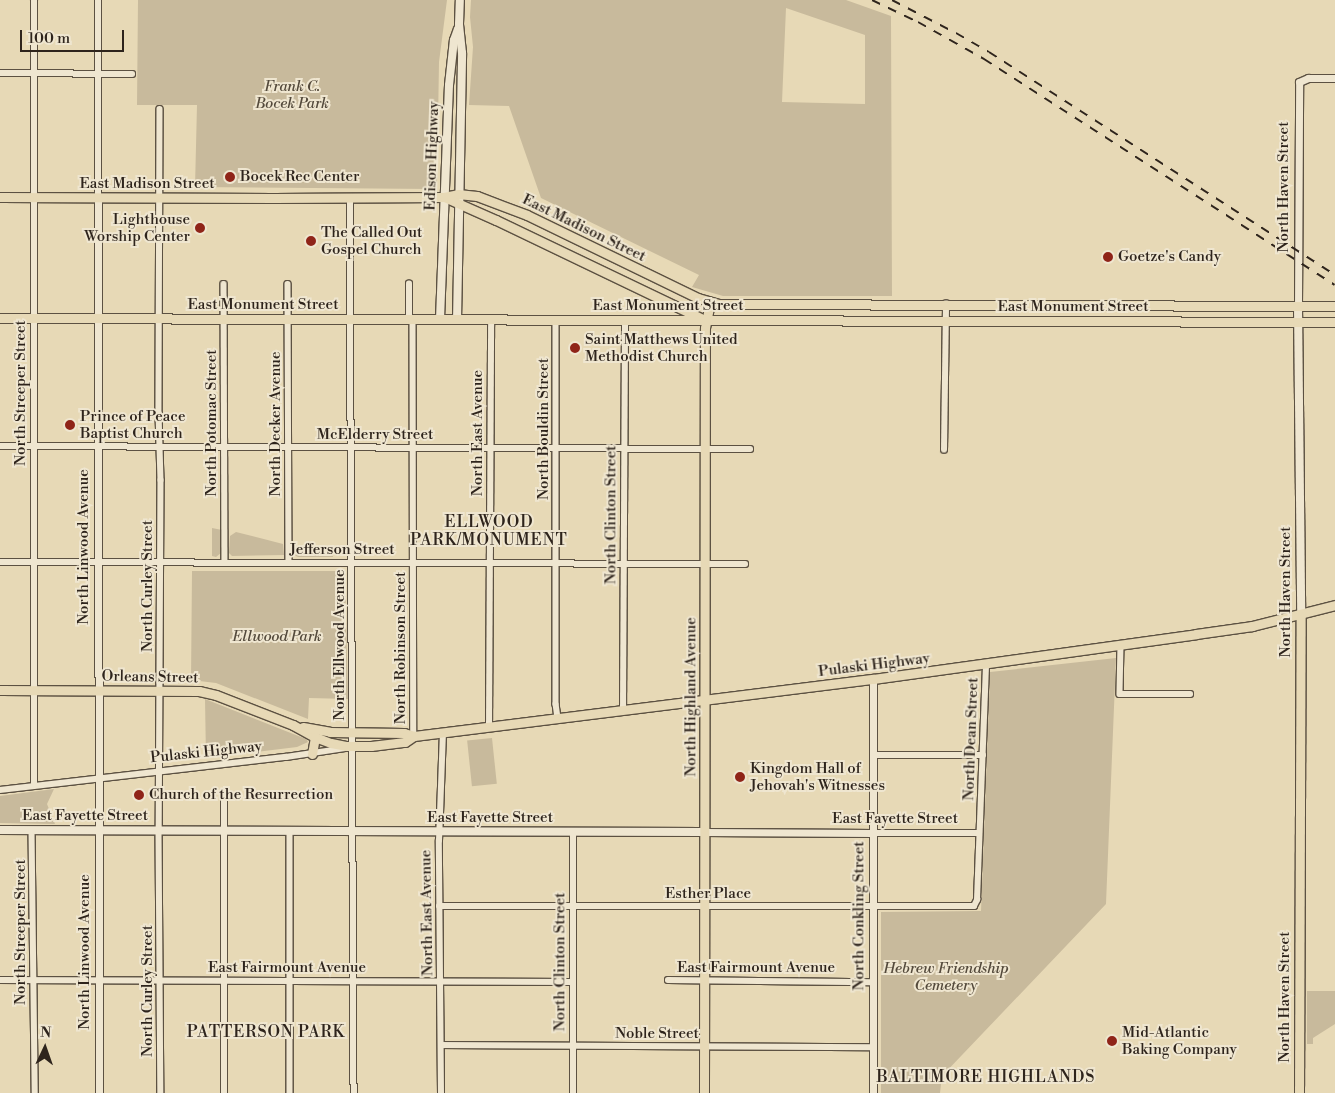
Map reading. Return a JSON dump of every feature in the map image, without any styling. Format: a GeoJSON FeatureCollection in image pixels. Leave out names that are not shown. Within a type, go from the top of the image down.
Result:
{"type":"FeatureCollection","features":[{"type":"Feature","properties":{"kind":"main road","name":"Edison Highway"},"geometry":{"type":"LineString","coordinates":[[457,320],[462,53],[459,24],[460,0]]}},
{"type":"Feature","properties":{"kind":"main road","name":"Edison Highway"},"geometry":{"type":"LineString","coordinates":[[440,319],[449,85],[454,40],[459,24]]}},
{"type":"Feature","properties":{"kind":"main road","name":"East Madison Street"},"geometry":{"type":"LineString","coordinates":[[0,197],[444,197],[458,199],[477,196],[496,201],[710,302]]}},
{"type":"Feature","properties":{"kind":"main road","name":"East Madison Street"},"geometry":{"type":"LineString","coordinates":[[458,199],[706,320]]}},
{"type":"Feature","properties":{"kind":"main road","name":"East Monument Street"},"geometry":{"type":"LineString","coordinates":[[710,302],[732,305],[1335,306]]}},
{"type":"Feature","properties":{"kind":"main road","name":"North Highland Avenue"},"geometry":{"type":"LineString","coordinates":[[704,1093],[705,449],[706,320],[710,302]]}},
{"type":"Feature","properties":{"kind":"main road","name":"North Haven Street"},"geometry":{"type":"LineString","coordinates":[[1298,306],[1300,614],[1299,1093]]}},
{"type":"Feature","properties":{"kind":"main road","name":"East Monument Street"},"geometry":{"type":"LineString","coordinates":[[0,318],[1335,322]]}},
{"type":"Feature","properties":{"kind":"main road","name":"Pulaski Highway"},"geometry":{"type":"LineString","coordinates":[[353,733],[404,733],[414,736],[705,701],[1246,627],[1335,605]]}},
{"type":"Feature","properties":{"kind":"main road","name":"Orleans Street"},"geometry":{"type":"LineString","coordinates":[[0,690],[160,690],[208,692],[293,725],[315,737],[337,745],[353,746]]}},
{"type":"Feature","properties":{"kind":"main road","name":"Orleans Street"},"geometry":{"type":"LineString","coordinates":[[293,725],[330,732],[353,733]]}},
{"type":"Feature","properties":{"kind":"main road"},"geometry":{"type":"LineString","coordinates":[[353,746],[361,739],[380,738],[386,733]]}},
{"type":"Feature","properties":{"kind":"main road","name":"Pulaski Highway"},"geometry":{"type":"LineString","coordinates":[[353,746],[405,742],[414,736]]}},
{"type":"Feature","properties":{"kind":"main road"},"geometry":{"type":"LineString","coordinates":[[312,754],[315,737]]}},
{"type":"Feature","properties":{"kind":"main road","name":"East Fayette Street"},"geometry":{"type":"LineString","coordinates":[[0,830],[704,832]]}},
{"type":"Feature","properties":{"kind":"street","name":"North Streeper Street"},"geometry":{"type":"LineString","coordinates":[[34,0],[34,786]]}},
{"type":"Feature","properties":{"kind":"street","name":"North Linwood Avenue"},"geometry":{"type":"LineString","coordinates":[[98,0],[99,1093]]}},
{"type":"Feature","properties":{"kind":"street"},"geometry":{"type":"LineString","coordinates":[[0,74],[132,74]]}},
{"type":"Feature","properties":{"kind":"street","name":"North Haven Street"},"geometry":{"type":"LineString","coordinates":[[1298,306],[1299,82],[1308,78],[1335,78]]}},
{"type":"Feature","properties":{"kind":"street","name":"North Curley Street"},"geometry":{"type":"LineString","coordinates":[[160,109],[162,447],[159,830],[161,1093]]}},
{"type":"Feature","properties":{"kind":"street","name":"North Ellwood Avenue"},"geometry":{"type":"LineString","coordinates":[[350,198],[354,1093]]}},
{"type":"Feature","properties":{"kind":"street","name":"North Potomac Street"},"geometry":{"type":"LineString","coordinates":[[224,284],[225,563]]}},
{"type":"Feature","properties":{"kind":"street","name":"North Decker Avenue"},"geometry":{"type":"LineString","coordinates":[[288,284],[289,563]]}},
{"type":"Feature","properties":{"kind":"street","name":"North Robinson Street"},"geometry":{"type":"LineString","coordinates":[[409,284],[414,448],[414,736]]}},
{"type":"Feature","properties":{"kind":"street"},"geometry":{"type":"LineString","coordinates":[[944,450],[946,304]]}},
{"type":"Feature","properties":{"kind":"street","name":"North East Avenue"},"geometry":{"type":"LineString","coordinates":[[489,727],[491,319]]}},
{"type":"Feature","properties":{"kind":"street","name":"North Bouldin Street"},"geometry":{"type":"LineString","coordinates":[[556,320],[556,704],[558,719]]}},
{"type":"Feature","properties":{"kind":"street","name":"North Clinton Street"},"geometry":{"type":"LineString","coordinates":[[623,711],[625,320]]}},
{"type":"Feature","properties":{"kind":"street","name":"McElderry Street"},"geometry":{"type":"LineString","coordinates":[[0,446],[750,449]]}},
{"type":"Feature","properties":{"kind":"street","name":"Jefferson Street"},"geometry":{"type":"LineString","coordinates":[[0,562],[745,564]]}},
{"type":"Feature","properties":{"kind":"street"},"geometry":{"type":"LineString","coordinates":[[1121,645],[1120,694],[1190,694]]}},
{"type":"Feature","properties":{"kind":"street","name":"North Dean Street"},"geometry":{"type":"LineString","coordinates":[[976,905],[986,664]]}},
{"type":"Feature","properties":{"kind":"street","name":"North Conkling Street"},"geometry":{"type":"LineString","coordinates":[[873,679],[873,1093]]}},
{"type":"Feature","properties":{"kind":"street","name":"North East Avenue"},"geometry":{"type":"LineString","coordinates":[[441,1093],[439,841],[441,831],[443,733]]}},
{"type":"Feature","properties":{"kind":"street","name":"Pulaski Highway"},"geometry":{"type":"LineString","coordinates":[[0,790],[312,754],[353,746]]}},
{"type":"Feature","properties":{"kind":"street"},"geometry":{"type":"LineString","coordinates":[[874,755],[983,755]]}},
{"type":"Feature","properties":{"kind":"street"},"geometry":{"type":"LineString","coordinates":[[224,795],[224,1093]]}},
{"type":"Feature","properties":{"kind":"street","name":"North Streeper Street"},"geometry":{"type":"LineString","coordinates":[[32,830],[34,1093]]}},
{"type":"Feature","properties":{"kind":"street"},"geometry":{"type":"LineString","coordinates":[[290,831],[290,1093]]}},
{"type":"Feature","properties":{"kind":"street","name":"North Clinton Street"},"geometry":{"type":"LineString","coordinates":[[573,832],[573,1093]]}},
{"type":"Feature","properties":{"kind":"street","name":"East Fayette Street"},"geometry":{"type":"LineString","coordinates":[[704,832],[980,833]]}},
{"type":"Feature","properties":{"kind":"street","name":"Esther Place"},"geometry":{"type":"LineString","coordinates":[[439,906],[976,905]]}},
{"type":"Feature","properties":{"kind":"street","name":"East Fairmount Avenue"},"geometry":{"type":"LineString","coordinates":[[0,980],[573,982]]}},
{"type":"Feature","properties":{"kind":"street","name":"East Fairmount Avenue"},"geometry":{"type":"LineString","coordinates":[[668,980],[873,982]]}},
{"type":"Feature","properties":{"kind":"street","name":"Noble Street"},"geometry":{"type":"LineString","coordinates":[[441,1045],[873,1048]]}},
{"type":"Feature","properties":{"kind":"green space","name":"Frank C. Bocek Park"},"geometry":{"type":"Polygon","coordinates":[[[138,0],[447,0],[439,62],[437,183],[432,189],[195,187],[197,105],[137,105],[138,0]]]}},
{"type":"Feature","properties":{"kind":"green space"},"geometry":{"type":"Polygon","coordinates":[[[471,0],[846,0],[891,16],[892,296],[723,296],[692,287],[699,275],[541,198],[509,106],[469,105],[473,47],[470,17],[471,0]],[[786,8],[782,102],[865,104],[865,35],[786,8]]]}},
{"type":"Feature","properties":{"kind":"green space"},"geometry":{"type":"Polygon","coordinates":[[[212,528],[222,530],[221,553],[216,557],[212,556],[212,528]]]}},
{"type":"Feature","properties":{"kind":"green space"},"geometry":{"type":"Polygon","coordinates":[[[236,532],[283,544],[284,555],[232,556],[229,553],[230,536],[236,532]]]}},
{"type":"Feature","properties":{"kind":"green space"},"geometry":{"type":"Polygon","coordinates":[[[294,547],[333,557],[298,557],[294,555],[294,547]]]}},
{"type":"Feature","properties":{"kind":"green space","name":"Ellwood Park"},"geometry":{"type":"Polygon","coordinates":[[[192,571],[345,571],[348,699],[309,698],[308,719],[216,683],[191,680],[192,571]]]}},
{"type":"Feature","properties":{"kind":"green space","name":"Hebrew Friendship Cemetery"},"geometry":{"type":"Polygon","coordinates":[[[1116,658],[1106,904],[942,1076],[940,1093],[881,1093],[881,912],[981,911],[990,672],[1116,658]]]}},
{"type":"Feature","properties":{"kind":"green space"},"geometry":{"type":"Polygon","coordinates":[[[205,699],[306,739],[308,742],[297,747],[206,758],[205,699]]]}},
{"type":"Feature","properties":{"kind":"green space"},"geometry":{"type":"Polygon","coordinates":[[[492,738],[497,784],[472,786],[467,741],[492,738]]]}},
{"type":"Feature","properties":{"kind":"green space"},"geometry":{"type":"Polygon","coordinates":[[[54,789],[47,804],[55,824],[0,823],[0,796],[54,789]]]}},
{"type":"Feature","properties":{"kind":"green space"},"geometry":{"type":"Polygon","coordinates":[[[1307,991],[1335,991],[1335,1024],[1313,1038],[1313,1044],[1307,1044],[1307,991]]]}},
{"type":"Feature","properties":{"kind":"railway"},"geometry":{"type":"LineString","coordinates":[[872,0],[918,22],[984,59],[1335,285]]}},
{"type":"Feature","properties":{"kind":"railway"},"geometry":{"type":"LineString","coordinates":[[892,0],[989,52],[1335,275]]}},
{"type":"Feature","properties":{"kind":"place","name":"Bocek Rec Center"},"geometry":{"type":"Point","coordinates":[230,177]}},
{"type":"Feature","properties":{"kind":"place","name":"Lighthouse Worship Center"},"geometry":{"type":"Point","coordinates":[200,228]}},
{"type":"Feature","properties":{"kind":"place","name":"The Called Out Gospel Church"},"geometry":{"type":"Point","coordinates":[311,241]}},
{"type":"Feature","properties":{"kind":"place","name":"Goetze's Candy"},"geometry":{"type":"Point","coordinates":[1108,257]}},
{"type":"Feature","properties":{"kind":"place","name":"Saint Matthews United Methodist Church"},"geometry":{"type":"Point","coordinates":[575,348]}},
{"type":"Feature","properties":{"kind":"place","name":"Prince of Peace Baptist Church"},"geometry":{"type":"Point","coordinates":[70,425]}},
{"type":"Feature","properties":{"kind":"place","name":"Kingdom Hall of Jehovah's Witnesses"},"geometry":{"type":"Point","coordinates":[740,777]}},
{"type":"Feature","properties":{"kind":"place","name":"Church of the Resurrection"},"geometry":{"type":"Point","coordinates":[139,795]}},
{"type":"Feature","properties":{"kind":"place","name":"Mid-Atlantic Baking Company"},"geometry":{"type":"Point","coordinates":[1112,1041]}},
{"type":"Feature","properties":{"kind":"district","name":"ELLWOOD PARK/MONUMENT"},"geometry":{"type":"Point","coordinates":[489,531]}},
{"type":"Feature","properties":{"kind":"district","name":"PATTERSON PARK"},"geometry":{"type":"Point","coordinates":[266,1032]}},
{"type":"Feature","properties":{"kind":"district","name":"BALTIMORE HIGHLANDS"},"geometry":{"type":"Point","coordinates":[986,1077]}}]}
